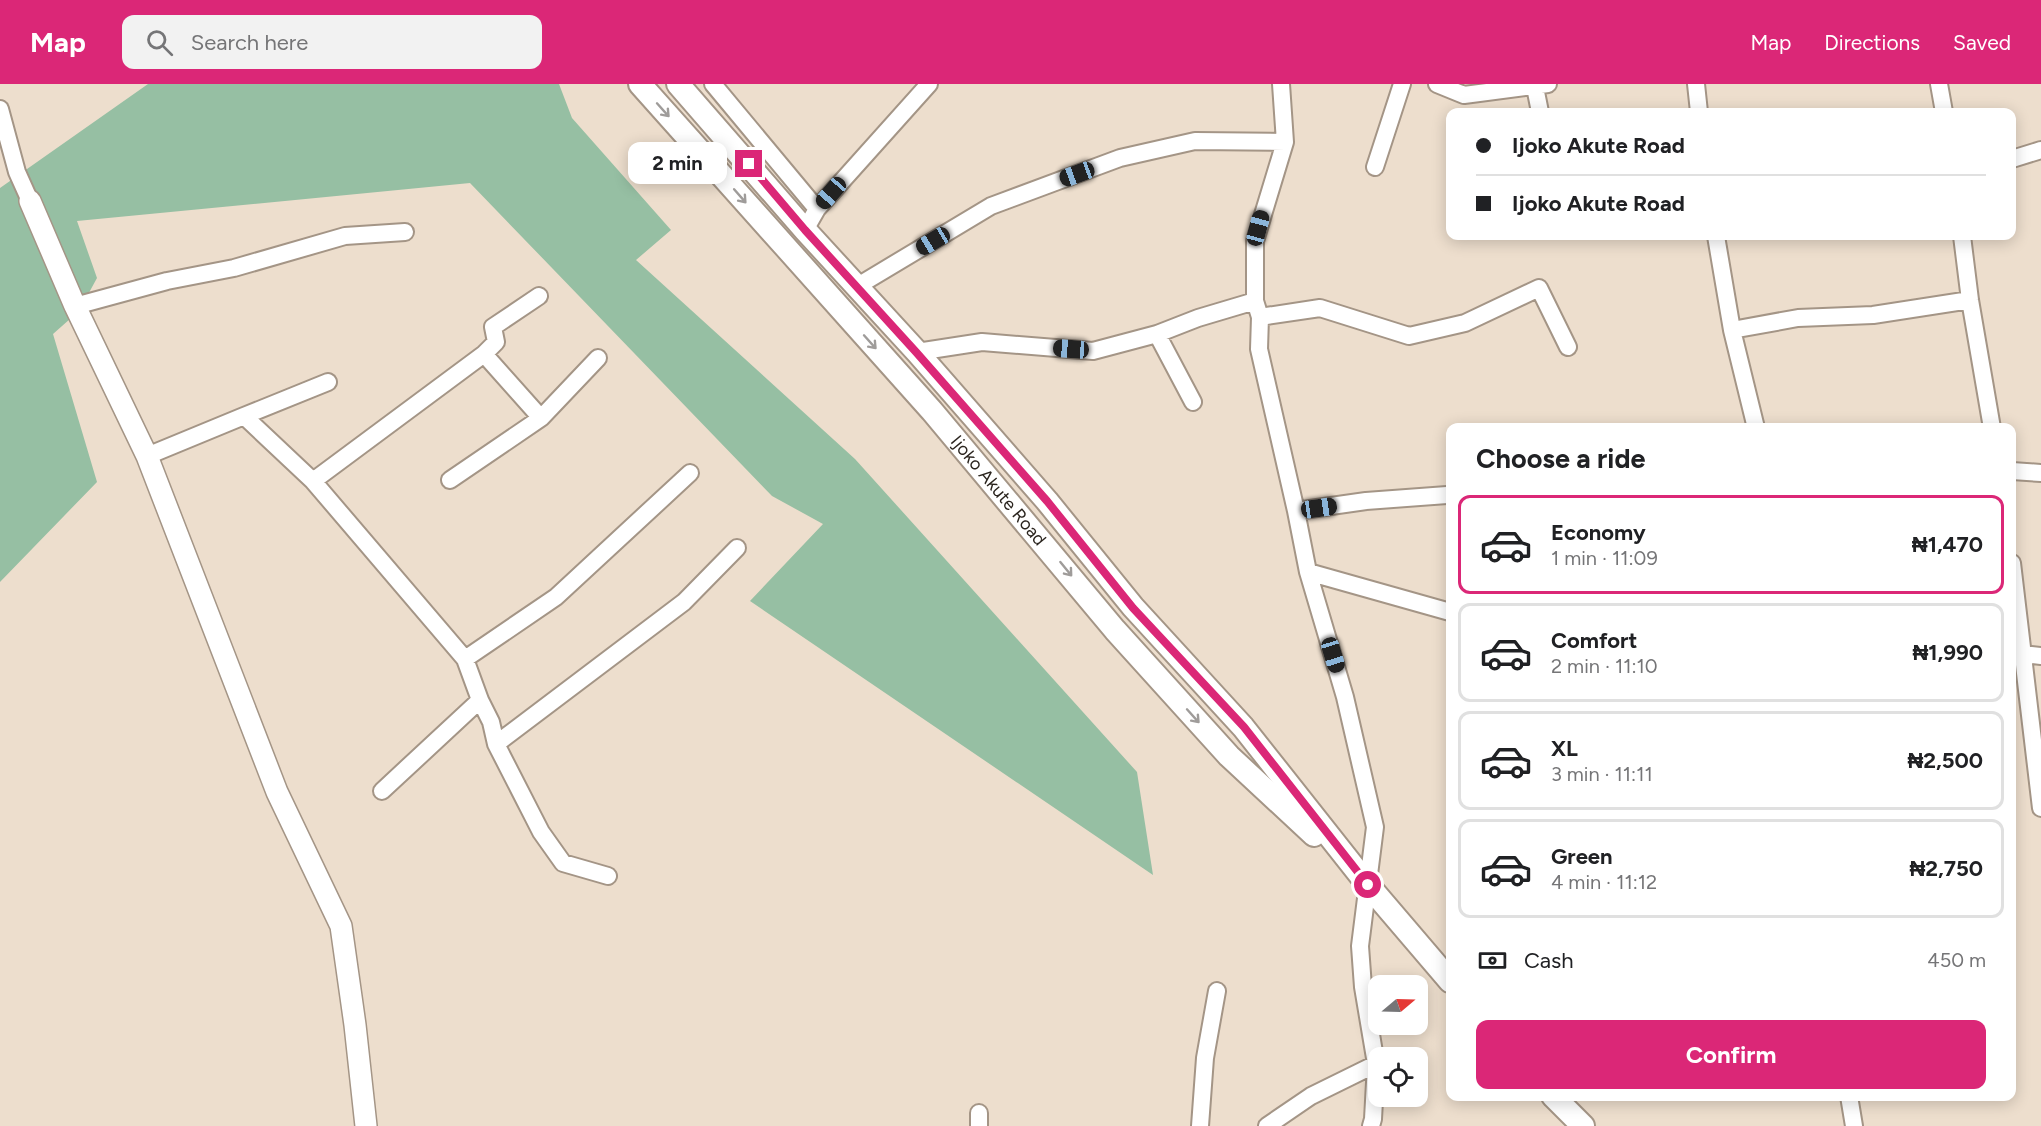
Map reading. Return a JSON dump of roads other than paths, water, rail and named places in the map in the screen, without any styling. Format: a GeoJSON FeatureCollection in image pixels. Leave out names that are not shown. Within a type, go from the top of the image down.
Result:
{"type":"FeatureCollection","features":[{"type":"Feature","properties":{"kind":"main road","name":"Ijoko Akute Road"},"geometry":{"type":"LineString","coordinates":[[640,84],[932,411],[1116,630],[1221,748],[1368,885]]}},
{"type":"Feature","properties":{"kind":"main road","name":"Ijoko Akute Road"},"geometry":{"type":"LineString","coordinates":[[678,84],[1047,501],[1133,608],[1244,727],[1368,885],[1446,976]]}},
{"type":"Feature","properties":{"kind":"main road"},"geometry":{"type":"LineString","coordinates":[[1558,1101],[1583,1126]]}},
{"type":"Feature","properties":{"kind":"street"},"geometry":{"type":"LineString","coordinates":[[713,84],[817,209]]}},
{"type":"Feature","properties":{"kind":"street"},"geometry":{"type":"LineString","coordinates":[[805,230],[817,209],[928,84]]}},
{"type":"Feature","properties":{"kind":"street"},"geometry":{"type":"LineString","coordinates":[[1281,84],[1286,142],[1255,240],[1259,349],[1308,572],[1345,697],[1375,827],[1360,946],[1363,987],[1373,1047]]}},
{"type":"Feature","properties":{"kind":"street"},"geometry":{"type":"LineString","coordinates":[[1375,167],[1402,84]]}},
{"type":"Feature","properties":{"kind":"street"},"geometry":{"type":"LineString","coordinates":[[1437,84],[1464,95],[1542,85],[1540,108]]}},
{"type":"Feature","properties":{"kind":"street"},"geometry":{"type":"LineString","coordinates":[[1696,84],[1699,108]]}},
{"type":"Feature","properties":{"kind":"street"},"geometry":{"type":"LineString","coordinates":[[1939,84],[1943,108]]}},
{"type":"Feature","properties":{"kind":"street"},"geometry":{"type":"LineString","coordinates":[[0,109],[17,172],[75,306],[147,456],[277,792],[341,926],[366,1126]]}},
{"type":"Feature","properties":{"kind":"street"},"geometry":{"type":"LineString","coordinates":[[856,287],[991,206],[1120,158],[1196,141],[1286,142]]}},
{"type":"Feature","properties":{"kind":"street"},"geometry":{"type":"LineString","coordinates":[[2016,158],[2041,150]]}},
{"type":"Feature","properties":{"kind":"street"},"geometry":{"type":"LineString","coordinates":[[75,306],[167,281],[234,268],[345,236],[405,232]]}},
{"type":"Feature","properties":{"kind":"street"},"geometry":{"type":"LineString","coordinates":[[1717,240],[1732,330],[1755,423]]}},
{"type":"Feature","properties":{"kind":"street"},"geometry":{"type":"LineString","coordinates":[[1962,240],[1970,300],[1991,423]]}},
{"type":"Feature","properties":{"kind":"street"},"geometry":{"type":"LineString","coordinates":[[916,352],[982,342],[1093,351],[1157,334],[1198,318],[1257,309],[1320,308],[1409,336],[1465,323],[1539,288],[1568,347]]}},
{"type":"Feature","properties":{"kind":"street"},"geometry":{"type":"LineString","coordinates":[[313,481],[484,354],[496,342],[494,327],[538,296]]}},
{"type":"Feature","properties":{"kind":"street"},"geometry":{"type":"LineString","coordinates":[[1732,330],[1798,318],[1873,315],[1970,300]]}},
{"type":"Feature","properties":{"kind":"street"},"geometry":{"type":"LineString","coordinates":[[1157,334],[1193,402]]}},
{"type":"Feature","properties":{"kind":"street"},"geometry":{"type":"LineString","coordinates":[[484,354],[541,418]]}},
{"type":"Feature","properties":{"kind":"street"},"geometry":{"type":"LineString","coordinates":[[450,480],[541,418],[598,358]]}},
{"type":"Feature","properties":{"kind":"street"},"geometry":{"type":"LineString","coordinates":[[147,456],[328,382]]}},
{"type":"Feature","properties":{"kind":"street"},"geometry":{"type":"LineString","coordinates":[[244,416],[313,481],[465,659],[491,722],[496,744],[541,832],[563,863],[608,876]]}},
{"type":"Feature","properties":{"kind":"street"},"geometry":{"type":"LineString","coordinates":[[2016,471],[2041,473]]}},
{"type":"Feature","properties":{"kind":"street"},"geometry":{"type":"LineString","coordinates":[[465,659],[556,597],[690,473]]}},
{"type":"Feature","properties":{"kind":"street"},"geometry":{"type":"LineString","coordinates":[[1296,511],[1366,501],[1446,495]]}},
{"type":"Feature","properties":{"kind":"street"},"geometry":{"type":"LineString","coordinates":[[496,744],[684,602],[737,548]]}},
{"type":"Feature","properties":{"kind":"street"},"geometry":{"type":"LineString","coordinates":[[1308,572],[1446,611]]}},
{"type":"Feature","properties":{"kind":"street"},"geometry":{"type":"LineString","coordinates":[[2016,596],[2041,806]]}},
{"type":"Feature","properties":{"kind":"street"},"geometry":{"type":"LineString","coordinates":[[2023,654],[2041,656]]}},
{"type":"Feature","properties":{"kind":"street"},"geometry":{"type":"LineString","coordinates":[[382,791],[480,700]]}},
{"type":"Feature","properties":{"kind":"street"},"geometry":{"type":"LineString","coordinates":[[1200,1126],[1204,1058],[1217,991]]}},
{"type":"Feature","properties":{"kind":"street"},"geometry":{"type":"LineString","coordinates":[[1267,1126],[1311,1096],[1368,1069]]}},
{"type":"Feature","properties":{"kind":"street"},"geometry":{"type":"LineString","coordinates":[[1850,1101],[1854,1126]]}},
{"type":"Feature","properties":{"kind":"street"},"geometry":{"type":"LineString","coordinates":[[1376,1107],[1376,1124]]}}]}
